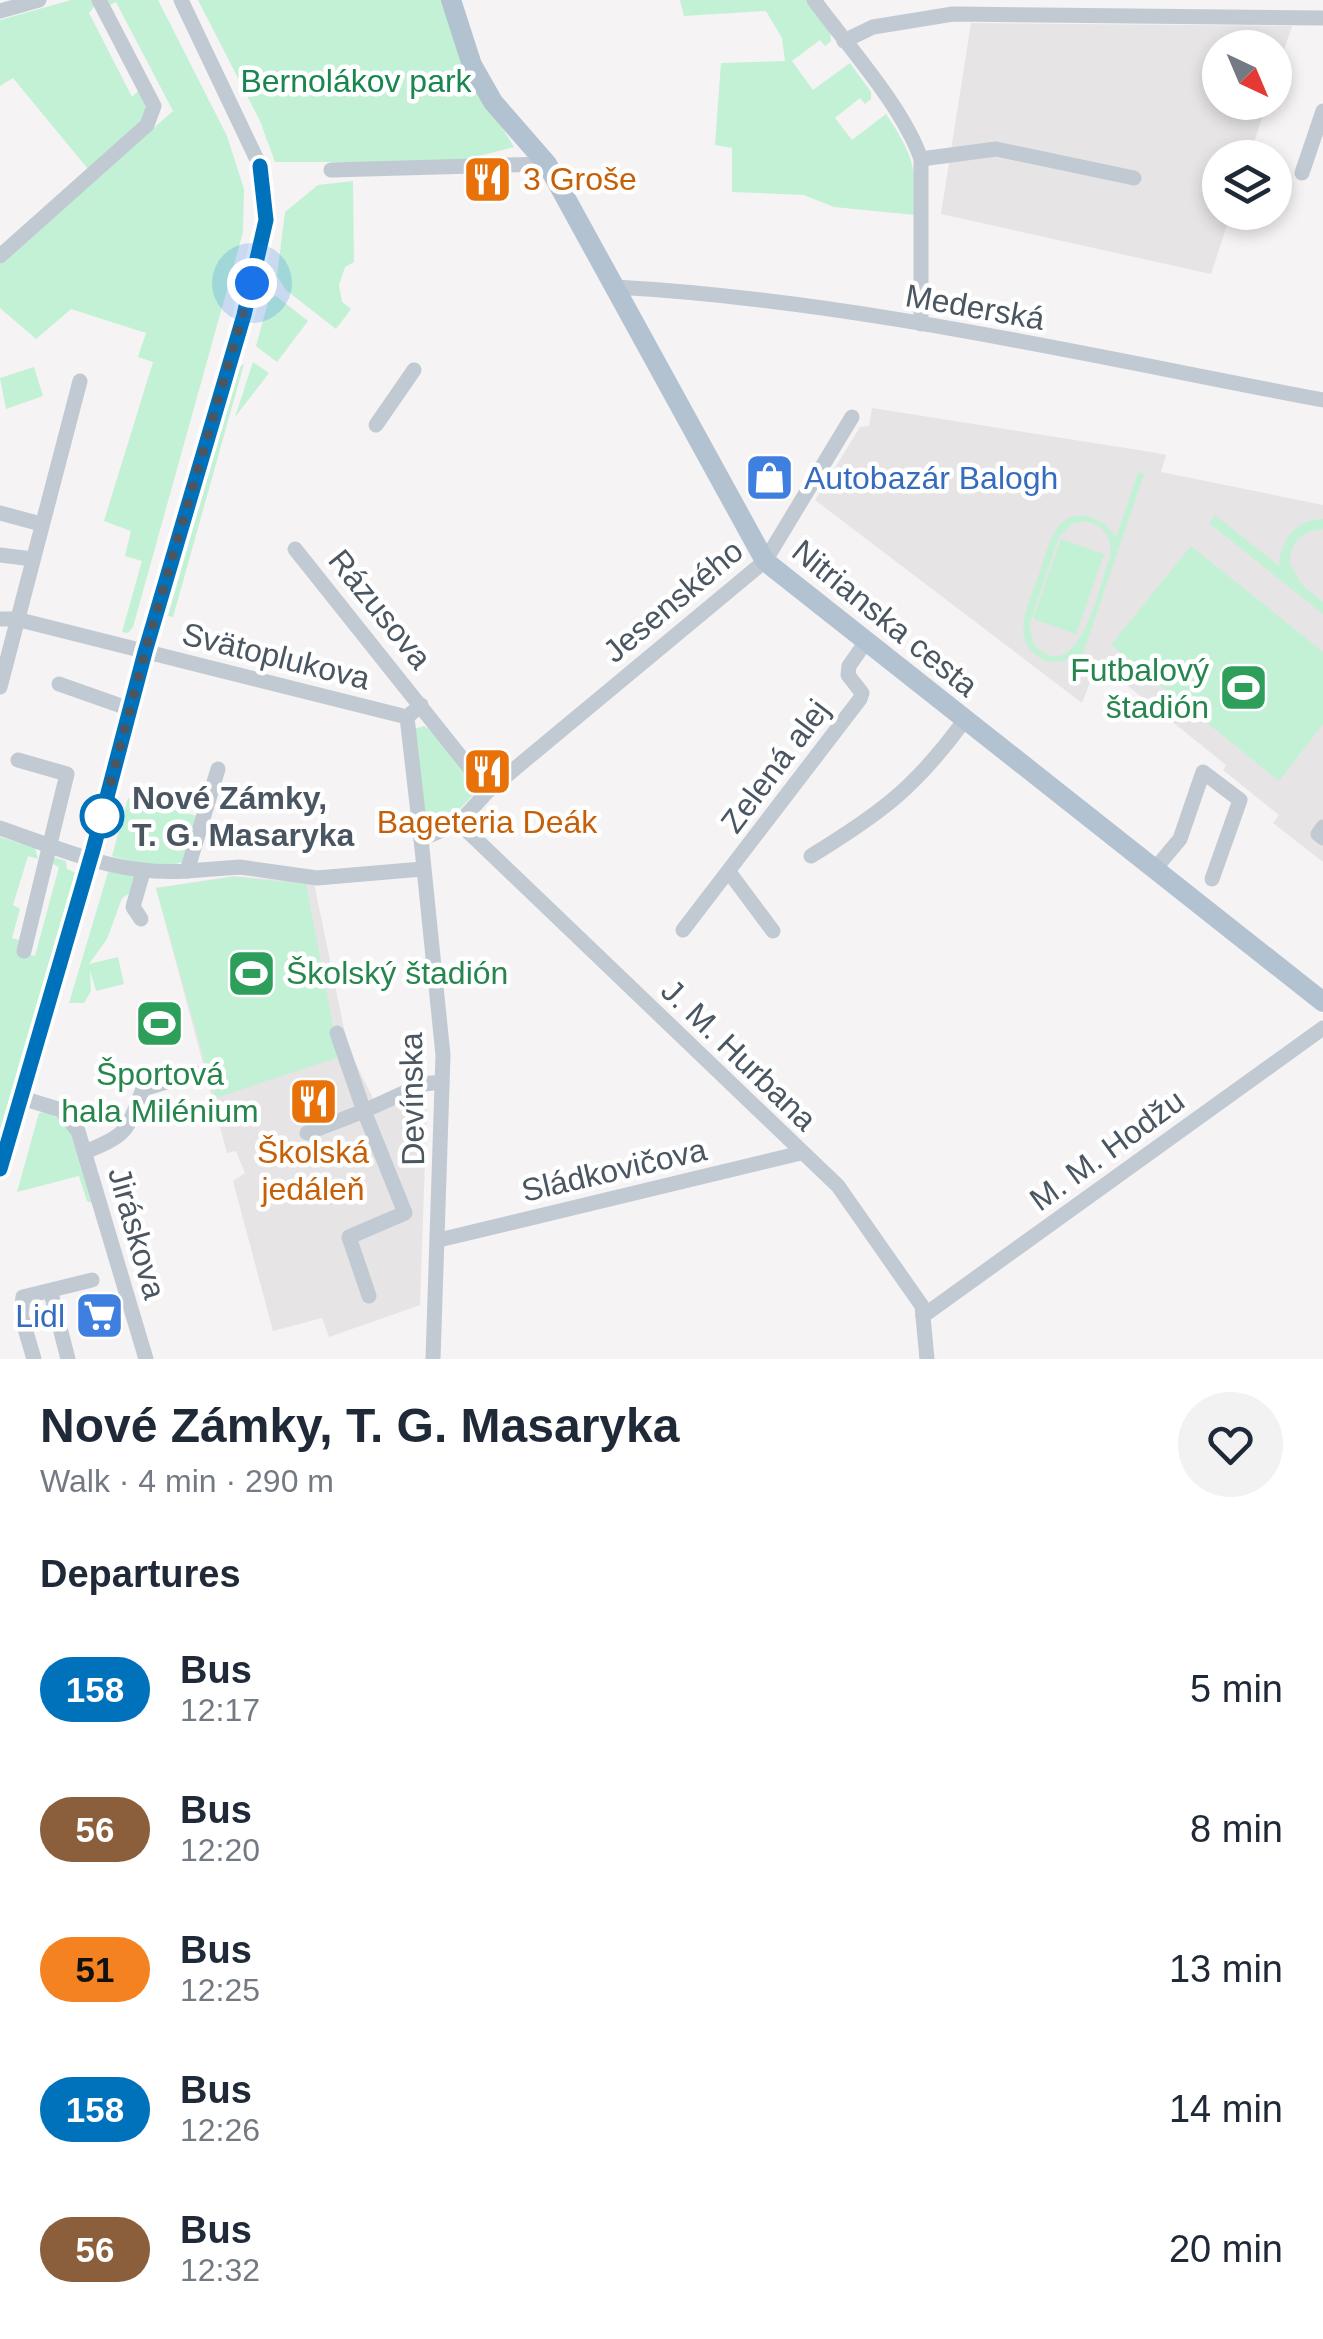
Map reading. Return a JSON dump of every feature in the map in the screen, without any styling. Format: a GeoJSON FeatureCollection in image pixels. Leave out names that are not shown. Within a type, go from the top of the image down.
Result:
{"type":"FeatureCollection","features":[{"type":"Feature","properties":{"kind":"main road","name":"Nitrianska cesta"},"geometry":{"type":"LineString","coordinates":[[451,0],[479,77],[494,102],[547,164],[765,561],[1323,1002]]}},
{"type":"Feature","properties":{"kind":"street"},"geometry":{"type":"LineString","coordinates":[[0,11],[39,0]]}},
{"type":"Feature","properties":{"kind":"street"},"geometry":{"type":"LineString","coordinates":[[0,256],[148,125],[154,106],[99,0]]}},
{"type":"Feature","properties":{"kind":"street"},"geometry":{"type":"LineString","coordinates":[[0,1169],[244,315],[266,220],[260,166],[180,0]]}},
{"type":"Feature","properties":{"kind":"street"},"geometry":{"type":"LineString","coordinates":[[814,0],[916,144],[921,159],[921,324]]}},
{"type":"Feature","properties":{"kind":"street"},"geometry":{"type":"LineString","coordinates":[[1216,0],[1222,17]]}},
{"type":"Feature","properties":{"kind":"street"},"geometry":{"type":"LineString","coordinates":[[844,41],[873,27],[953,14],[1087,8],[1222,17],[1323,18]]}},
{"type":"Feature","properties":{"kind":"street"},"geometry":{"type":"LineString","coordinates":[[1302,172],[1323,112]]}},
{"type":"Feature","properties":{"kind":"street"},"geometry":{"type":"LineString","coordinates":[[921,159],[996,150],[1134,178]]}},
{"type":"Feature","properties":{"kind":"street"},"geometry":{"type":"LineString","coordinates":[[331,170],[547,164]]}},
{"type":"Feature","properties":{"kind":"street","name":"Mederská"},"geometry":{"type":"LineString","coordinates":[[615,287],[726,294],[921,324],[1323,400]]}},
{"type":"Feature","properties":{"kind":"street"},"geometry":{"type":"LineString","coordinates":[[376,425],[414,370]]}},
{"type":"Feature","properties":{"kind":"street"},"geometry":{"type":"LineString","coordinates":[[0,688],[8,619],[32,558],[80,381]]}},
{"type":"Feature","properties":{"kind":"street","name":"Jesenského"},"geometry":{"type":"LineString","coordinates":[[459,823],[488,792],[765,561],[852,417]]}},
{"type":"Feature","properties":{"kind":"street"},"geometry":{"type":"LineString","coordinates":[[0,513],[41,524]]}},
{"type":"Feature","properties":{"kind":"street","name":"Rázusova"},"geometry":{"type":"LineString","coordinates":[[295,549],[422,704],[488,792]]}},
{"type":"Feature","properties":{"kind":"street"},"geometry":{"type":"LineString","coordinates":[[0,554],[32,558]]}},
{"type":"Feature","properties":{"kind":"street","name":"Svätoplukova"},"geometry":{"type":"LineString","coordinates":[[8,619],[407,717]]}},
{"type":"Feature","properties":{"kind":"street","name":"Zelená alej"},"geometry":{"type":"LineString","coordinates":[[683,930],[860,700],[862,693],[848,676],[849,666],[865,643]]}},
{"type":"Feature","properties":{"kind":"street"},"geometry":{"type":"LineString","coordinates":[[59,684],[130,708]]}},
{"type":"Feature","properties":{"kind":"street"},"geometry":{"type":"LineString","coordinates":[[407,717],[422,704]]}},
{"type":"Feature","properties":{"kind":"street","name":"Devínska"},"geometry":{"type":"LineString","coordinates":[[407,717],[443,1056],[433,1359]]}},
{"type":"Feature","properties":{"kind":"street"},"geometry":{"type":"LineString","coordinates":[[811,856],[902,795],[931,766],[964,721]]}},
{"type":"Feature","properties":{"kind":"street"},"geometry":{"type":"LineString","coordinates":[[18,760],[67,774],[24,952]]}},
{"type":"Feature","properties":{"kind":"street"},"geometry":{"type":"LineString","coordinates":[[187,871],[218,769]]}},
{"type":"Feature","properties":{"kind":"street"},"geometry":{"type":"LineString","coordinates":[[1154,870],[1180,839],[1204,772],[1240,800],[1212,879]]}},
{"type":"Feature","properties":{"kind":"street"},"geometry":{"type":"LineString","coordinates":[[421,839],[459,823]]}},
{"type":"Feature","properties":{"kind":"street","name":"J. M. Hurbana"},"geometry":{"type":"LineString","coordinates":[[459,823],[838,1186],[922,1306],[928,1359]]}},
{"type":"Feature","properties":{"kind":"street"},"geometry":{"type":"LineString","coordinates":[[1323,827],[1318,834],[1323,838]]}},
{"type":"Feature","properties":{"kind":"street"},"geometry":{"type":"LineString","coordinates":[[0,828],[90,859],[143,872],[240,867],[318,878],[422,869]]}},
{"type":"Feature","properties":{"kind":"street"},"geometry":{"type":"LineString","coordinates":[[141,919],[133,908],[143,872]]}},
{"type":"Feature","properties":{"kind":"street","name":"Zelená alej"},"geometry":{"type":"LineString","coordinates":[[728,872],[774,932]]}},
{"type":"Feature","properties":{"kind":"street","name":"M. M. Hodžu"},"geometry":{"type":"LineString","coordinates":[[923,1316],[1323,1028]]}},
{"type":"Feature","properties":{"kind":"street"},"geometry":{"type":"LineString","coordinates":[[337,1033],[405,1213],[348,1236],[369,1296]]}},
{"type":"Feature","properties":{"kind":"street"},"geometry":{"type":"LineString","coordinates":[[84,1152],[122,1134],[130,1126],[143,1089],[196,1073]]}},
{"type":"Feature","properties":{"kind":"street"},"geometry":{"type":"LineString","coordinates":[[307,1133],[423,1084],[442,1082]]}},
{"type":"Feature","properties":{"kind":"street","name":"Jiráskova"},"geometry":{"type":"LineString","coordinates":[[22,1098],[61,1110],[78,1131],[146,1359]]}},
{"type":"Feature","properties":{"kind":"street","name":"Sládkovičova"},"geometry":{"type":"LineString","coordinates":[[439,1240],[801,1154]]}},
{"type":"Feature","properties":{"kind":"street"},"geometry":{"type":"LineString","coordinates":[[51,1292],[67,1357],[36,1359],[21,1315],[24,1297],[92,1280]]}},
{"type":"Feature","properties":{"kind":"shaded area"},"geometry":{"type":"Polygon","coordinates":[[[971,23],[1292,26],[1291,30],[1202,30],[1202,120],[1261,120],[1255,140],[1202,140],[1202,230],[1225,230],[1211,274],[941,214],[971,23]]]}},
{"type":"Feature","properties":{"kind":"shaded area"},"geometry":{"type":"Polygon","coordinates":[[[872,408],[1166,455],[1161,472],[1323,505],[1323,862],[1273,823],[1279,815],[1223,770],[1226,765],[1098,662],[1082,703],[815,500],[860,427],[869,426],[872,408]]]}},
{"type":"Feature","properties":{"kind":"shaded area"},"geometry":{"type":"Polygon","coordinates":[[[233,876],[314,883],[348,1048],[374,1100],[428,1073],[420,1305],[329,1337],[322,1318],[273,1331],[233,1181],[245,1173],[236,1151],[227,1153],[156,888],[233,876]]]}},
{"type":"Feature","properties":{"kind":"green space"},"geometry":{"type":"Polygon","coordinates":[[[71,0],[94,0],[96,4],[89,13],[132,97],[140,89],[146,104],[144,119],[88,169],[13,78],[0,86],[0,20],[71,0]]]}},
{"type":"Feature","properties":{"kind":"green space"},"geometry":{"type":"Polygon","coordinates":[[[103,0],[158,0],[227,136],[244,189],[243,232],[133,627],[128,633],[122,632],[142,561],[125,556],[131,531],[104,521],[153,362],[138,357],[146,333],[71,309],[36,339],[0,308],[0,264],[173,111],[116,2],[106,7],[103,0]]]}},
{"type":"Feature","properties":{"kind":"green space","name":"Bernolákov park"},"geometry":{"type":"Polygon","coordinates":[[[198,0],[443,0],[464,65],[514,147],[456,162],[275,162],[260,121],[198,0]]]}},
{"type":"Feature","properties":{"kind":"green space"},"geometry":{"type":"Polygon","coordinates":[[[680,0],[808,0],[830,32],[831,41],[825,46],[820,40],[792,61],[813,90],[850,63],[871,92],[871,99],[865,104],[860,98],[835,118],[852,140],[886,114],[911,162],[916,215],[834,207],[804,195],[732,192],[732,148],[715,145],[721,63],[785,61],[782,38],[766,11],[684,16],[680,0]]]}},
{"type":"Feature","properties":{"kind":"green space"},"geometry":{"type":"Polygon","coordinates":[[[353,181],[354,262],[345,267],[339,285],[342,302],[351,309],[336,329],[286,290],[277,276],[285,212],[318,185],[353,181]]]}},
{"type":"Feature","properties":{"kind":"green space"},"geometry":{"type":"Polygon","coordinates":[[[276,296],[308,321],[277,362],[256,346],[269,299],[276,296]]]}},
{"type":"Feature","properties":{"kind":"green space"},"geometry":{"type":"Polygon","coordinates":[[[253,362],[269,373],[235,417],[253,362]]]}},
{"type":"Feature","properties":{"kind":"green space"},"geometry":{"type":"Polygon","coordinates":[[[244,364],[173,617],[168,616],[239,367],[244,364]]]}},
{"type":"Feature","properties":{"kind":"green space"},"geometry":{"type":"Polygon","coordinates":[[[34,367],[43,396],[6,409],[0,378],[34,367]]]}},
{"type":"Feature","properties":{"kind":"green space"},"geometry":{"type":"Polygon","coordinates":[[[1138,472],[1144,474],[1075,677],[1069,674],[1074,657],[1051,662],[1029,648],[1024,618],[1049,543],[1061,524],[1068,518],[1086,516],[1103,523],[1116,538],[1138,472]],[[1084,521],[1072,524],[1059,537],[1029,626],[1034,645],[1050,656],[1063,654],[1085,628],[1110,556],[1105,532],[1084,521]]]}},
{"type":"Feature","properties":{"kind":"green space"},"geometry":{"type":"Polygon","coordinates":[[[1215,515],[1279,566],[1291,533],[1304,523],[1323,519],[1323,529],[1303,535],[1295,544],[1290,564],[1302,585],[1323,602],[1323,614],[1209,523],[1215,515]]]}},
{"type":"Feature","properties":{"kind":"green space"},"geometry":{"type":"Polygon","coordinates":[[[1061,539],[1104,554],[1076,634],[1033,619],[1061,539]]]}},
{"type":"Feature","properties":{"kind":"green space","name":"Futbalový štadión"},"geometry":{"type":"Polygon","coordinates":[[[1191,546],[1323,652],[1323,724],[1279,781],[1111,645],[1191,546]]]}},
{"type":"Feature","properties":{"kind":"green space"},"geometry":{"type":"Polygon","coordinates":[[[424,726],[440,737],[455,756],[473,795],[455,814],[436,819],[424,810],[413,729],[424,726]]]}},
{"type":"Feature","properties":{"kind":"green space"},"geometry":{"type":"Polygon","coordinates":[[[128,798],[197,816],[184,862],[156,868],[112,856],[128,798]]]}},
{"type":"Feature","properties":{"kind":"green space"},"geometry":{"type":"Polygon","coordinates":[[[0,837],[35,848],[38,859],[28,856],[13,905],[20,909],[12,938],[19,940],[18,952],[35,956],[59,867],[51,863],[53,857],[66,861],[67,869],[76,873],[0,1142],[0,837]]]}},
{"type":"Feature","properties":{"kind":"green space"},"geometry":{"type":"Polygon","coordinates":[[[109,869],[139,876],[133,891],[122,898],[107,939],[89,964],[118,957],[124,984],[96,991],[90,970],[91,991],[84,1003],[69,1003],[109,869]]]}},
{"type":"Feature","properties":{"kind":"green space","name":"Školský štadión"},"geometry":{"type":"Polygon","coordinates":[[[234,877],[306,884],[339,1057],[215,1098],[156,888],[234,877]]]}},
{"type":"Feature","properties":{"kind":"green space"},"geometry":{"type":"Polygon","coordinates":[[[39,1113],[57,1118],[75,1138],[96,1205],[87,1201],[79,1176],[17,1192],[39,1113]]]}},
{"type":"Feature","properties":{"kind":"bus line","name":"158"},"geometry":{"type":"LineString","coordinates":[[0,1169],[244,315],[266,220],[260,166]]}},
{"type":"Feature","properties":{"kind":"place","name":"3 Groše"},"geometry":{"type":"Point","coordinates":[488,179]}},
{"type":"Feature","properties":{"kind":"place","name":"Autobazár Balogh"},"geometry":{"type":"Point","coordinates":[769,478]}},
{"type":"Feature","properties":{"kind":"place","name":"Futbalový štadión"},"geometry":{"type":"Point","coordinates":[1244,688]}},
{"type":"Feature","properties":{"kind":"place","name":"Bageteria Deák"},"geometry":{"type":"Point","coordinates":[487,772]}},
{"type":"Feature","properties":{"kind":"place","name":"Nové Zámky, T. G. Masaryka"},"geometry":{"type":"Point","coordinates":[102,816]}},
{"type":"Feature","properties":{"kind":"place","name":"Školský štadión"},"geometry":{"type":"Point","coordinates":[251,973]}},
{"type":"Feature","properties":{"kind":"place","name":"Športová hala Milénium"},"geometry":{"type":"Point","coordinates":[160,1024]}},
{"type":"Feature","properties":{"kind":"place","name":"Školská jedáleň"},"geometry":{"type":"Point","coordinates":[313,1102]}},
{"type":"Feature","properties":{"kind":"place","name":"Lidl"},"geometry":{"type":"Point","coordinates":[100,1316]}},
{"type":"Feature","properties":{"kind":"route"},"geometry":{"type":"LineString","coordinates":[[102,816],[145,652],[252,283]]}}]}
